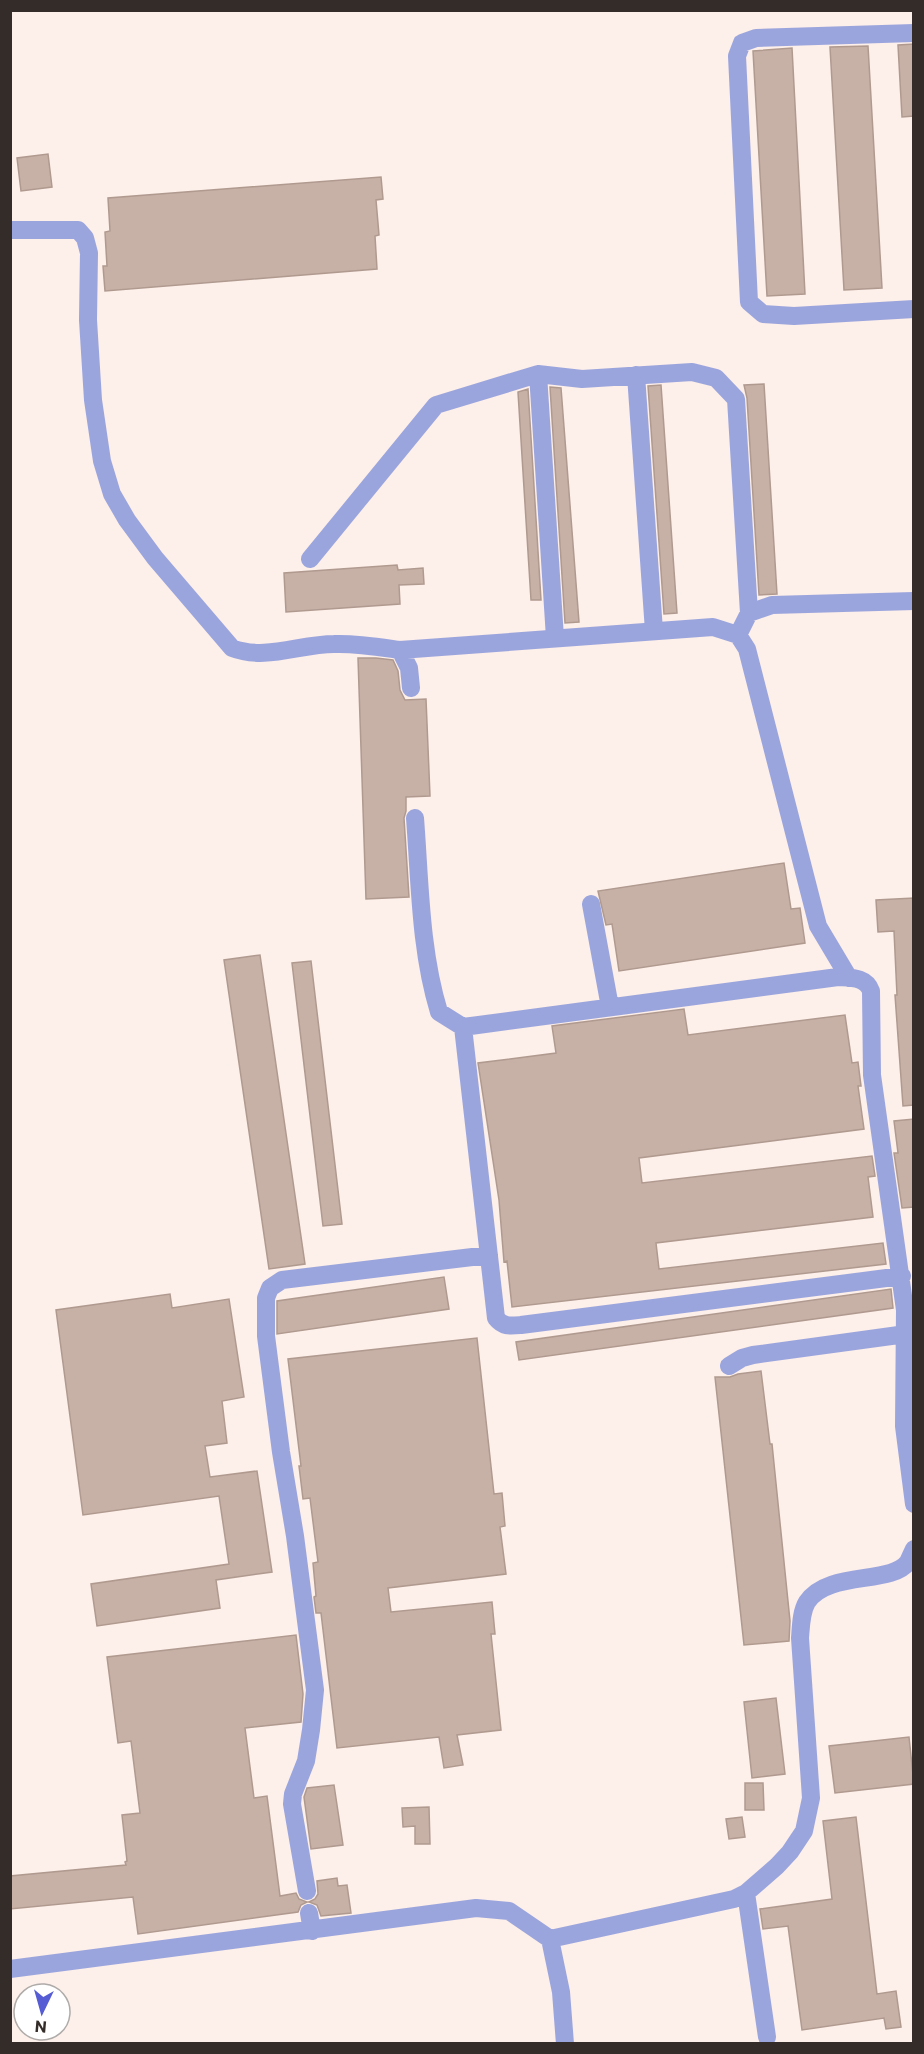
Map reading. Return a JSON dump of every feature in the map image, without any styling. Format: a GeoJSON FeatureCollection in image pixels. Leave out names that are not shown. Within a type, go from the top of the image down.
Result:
{"type":"FeatureCollection","features":[{"type":"Feature","properties":{"kind":"street"},"geometry":{"type":"LineString","coordinates":[[914,33],[756,38],[742,43],[737,56],[749,302],[763,314],[794,316],[914,309]]}},
{"type":"Feature","properties":{"kind":"street"},"geometry":{"type":"LineString","coordinates":[[10,230],[78,230],[85,238],[88,253],[88,320],[93,400],[102,461],[112,494],[127,520],[155,558],[232,648],[246,653],[266,653],[334,644],[400,650],[713,627],[738,635],[747,649],[818,926],[849,978]]}},
{"type":"Feature","properties":{"kind":"street"},"geometry":{"type":"LineString","coordinates":[[310,559],[436,405],[538,374],[582,379],[692,372],[716,378],[735,399],[749,613],[738,635]]}},
{"type":"Feature","properties":{"kind":"street"},"geometry":{"type":"LineString","coordinates":[[538,374],[555,638]]}},
{"type":"Feature","properties":{"kind":"street"},"geometry":{"type":"LineString","coordinates":[[636,375],[654,631]]}},
{"type":"Feature","properties":{"kind":"street"},"geometry":{"type":"LineString","coordinates":[[749,613],[772,605],[914,601]]}},
{"type":"Feature","properties":{"kind":"street"},"geometry":{"type":"LineString","coordinates":[[400,650],[409,668],[411,688]]}},
{"type":"Feature","properties":{"kind":"street"},"geometry":{"type":"LineString","coordinates":[[415,818],[422,915],[433,993],[439,1012],[464,1027],[838,977],[858,979],[868,984],[871,992],[872,1075],[883,1162],[902,1276],[906,1335],[904,1426],[914,1504]]}},
{"type":"Feature","properties":{"kind":"street"},"geometry":{"type":"LineString","coordinates":[[591,904],[610,1007]]}},
{"type":"Feature","properties":{"kind":"street"},"geometry":{"type":"LineString","coordinates":[[464,1027],[496,1318],[501,1323],[507,1326],[902,1276]]}},
{"type":"Feature","properties":{"kind":"street"},"geometry":{"type":"LineString","coordinates":[[307,1891],[292,1804],[293,1794],[306,1761],[315,1690],[295,1536],[279,1441],[266,1336],[266,1298],[270,1288],[282,1280],[489,1255]]}},
{"type":"Feature","properties":{"kind":"street"},"geometry":{"type":"LineString","coordinates":[[729,1366],[742,1358],[753,1355],[906,1335]]}},
{"type":"Feature","properties":{"kind":"street"},"geometry":{"type":"LineString","coordinates":[[550,1939],[734,1899],[746,1893],[790,1852],[804,1831],[811,1798],[801,1638],[801,1620],[807,1601],[833,1583],[894,1571],[907,1563],[914,1549]]}},
{"type":"Feature","properties":{"kind":"street"},"geometry":{"type":"LineString","coordinates":[[746,1893],[767,2037]]}},
{"type":"Feature","properties":{"kind":"street"},"geometry":{"type":"LineString","coordinates":[[10,1969],[310,1922],[476,1908],[509,1911],[550,1939],[561,1992],[565,2043]]}},
{"type":"Feature","properties":{"kind":"building"},"geometry":{"type":"Polygon","coordinates":[[[914,44],[914,116],[902,117],[898,45],[914,44]]]}},
{"type":"Feature","properties":{"kind":"building"},"geometry":{"type":"Polygon","coordinates":[[[868,46],[882,288],[844,290],[830,47],[868,46]]]}},
{"type":"Feature","properties":{"kind":"building"},"geometry":{"type":"Polygon","coordinates":[[[792,48],[805,294],[767,296],[753,51],[792,48]]]}},
{"type":"Feature","properties":{"kind":"building"},"geometry":{"type":"Polygon","coordinates":[[[48,154],[52,187],[21,191],[17,158],[48,154]]]}},
{"type":"Feature","properties":{"kind":"building"},"geometry":{"type":"Polygon","coordinates":[[[381,177],[383,199],[376,200],[379,235],[375,236],[377,269],[105,291],[103,266],[107,266],[105,232],[110,231],[108,198],[381,177]]]}},
{"type":"Feature","properties":{"kind":"building"},"geometry":{"type":"Polygon","coordinates":[[[764,384],[777,594],[759,595],[747,398],[744,385],[764,384]]]}},
{"type":"Feature","properties":{"kind":"building"},"geometry":{"type":"Polygon","coordinates":[[[661,385],[677,613],[664,614],[648,386],[661,385]]]}},
{"type":"Feature","properties":{"kind":"building"},"geometry":{"type":"Polygon","coordinates":[[[550,387],[561,388],[579,622],[565,623],[550,387]]]}},
{"type":"Feature","properties":{"kind":"building"},"geometry":{"type":"Polygon","coordinates":[[[528,389],[541,600],[531,600],[518,392],[528,389]]]}},
{"type":"Feature","properties":{"kind":"building"},"geometry":{"type":"Polygon","coordinates":[[[397,565],[398,570],[423,568],[424,584],[399,585],[400,604],[286,612],[284,573],[397,565]]]}},
{"type":"Feature","properties":{"kind":"building"},"geometry":{"type":"Polygon","coordinates":[[[358,658],[393,660],[398,671],[400,690],[405,700],[426,699],[430,796],[406,797],[404,818],[409,897],[366,899],[358,658]]]}},
{"type":"Feature","properties":{"kind":"building"},"geometry":{"type":"Polygon","coordinates":[[[784,863],[791,909],[800,908],[805,943],[619,971],[612,924],[606,925],[598,891],[784,863]]]}},
{"type":"Feature","properties":{"kind":"building"},"geometry":{"type":"Polygon","coordinates":[[[914,898],[914,1105],[903,1106],[895,995],[897,995],[894,931],[878,932],[876,900],[914,898]]]}},
{"type":"Feature","properties":{"kind":"building"},"geometry":{"type":"Polygon","coordinates":[[[260,955],[305,1264],[269,1269],[224,960],[260,955]]]}},
{"type":"Feature","properties":{"kind":"building"},"geometry":{"type":"Polygon","coordinates":[[[311,961],[342,1224],[323,1226],[292,963],[311,961]]]}},
{"type":"Feature","properties":{"kind":"building"},"geometry":{"type":"Polygon","coordinates":[[[684,1009],[688,1035],[845,1015],[852,1063],[858,1062],[861,1086],[858,1086],[864,1129],[639,1158],[642,1183],[872,1156],[875,1176],[868,1177],[873,1217],[656,1243],[659,1269],[883,1243],[886,1264],[512,1307],[507,1261],[504,1262],[499,1200],[478,1063],[556,1053],[552,1026],[684,1009]]]}},
{"type":"Feature","properties":{"kind":"building"},"geometry":{"type":"Polygon","coordinates":[[[914,1119],[914,1207],[902,1208],[894,1153],[898,1153],[894,1121],[914,1119]]]}},
{"type":"Feature","properties":{"kind":"building"},"geometry":{"type":"Polygon","coordinates":[[[444,1277],[449,1309],[277,1334],[277,1301],[444,1277]]]}},
{"type":"Feature","properties":{"kind":"building"},"geometry":{"type":"Polygon","coordinates":[[[891,1289],[893,1308],[519,1360],[516,1342],[891,1289]]]}},
{"type":"Feature","properties":{"kind":"building"},"geometry":{"type":"Polygon","coordinates":[[[170,1294],[172,1308],[229,1299],[244,1397],[222,1401],[227,1443],[205,1446],[210,1477],[257,1471],[272,1572],[216,1580],[220,1608],[97,1626],[91,1584],[229,1564],[219,1496],[83,1515],[56,1310],[170,1294]]]}},
{"type":"Feature","properties":{"kind":"building"},"geometry":{"type":"Polygon","coordinates":[[[477,1338],[494,1494],[502,1493],[505,1526],[500,1527],[506,1574],[388,1588],[391,1612],[492,1602],[495,1634],[491,1634],[501,1730],[457,1735],[463,1765],[444,1768],[439,1737],[337,1748],[321,1613],[316,1613],[314,1597],[316,1596],[313,1563],[318,1562],[310,1498],[303,1499],[288,1359],[477,1338]]]}},
{"type":"Feature","properties":{"kind":"building"},"geometry":{"type":"Polygon","coordinates":[[[761,1371],[770,1444],[772,1444],[790,1621],[789,1641],[744,1645],[715,1377],[730,1377],[761,1371]]]}},
{"type":"Feature","properties":{"kind":"building"},"geometry":{"type":"Polygon","coordinates":[[[296,1635],[303,1694],[301,1722],[245,1728],[254,1798],[267,1796],[280,1896],[296,1893],[299,1899],[307,1902],[301,1905],[298,1912],[138,1934],[133,1897],[10,1909],[10,1876],[126,1865],[122,1815],[140,1813],[131,1741],[118,1743],[107,1657],[296,1635]]]}},
{"type":"Feature","properties":{"kind":"building"},"geometry":{"type":"Polygon","coordinates":[[[776,1698],[785,1774],[752,1778],[744,1702],[776,1698]]]}},
{"type":"Feature","properties":{"kind":"building"},"geometry":{"type":"Polygon","coordinates":[[[909,1737],[914,1784],[835,1793],[829,1746],[909,1737]]]}},
{"type":"Feature","properties":{"kind":"building"},"geometry":{"type":"Polygon","coordinates":[[[745,1783],[763,1783],[764,1810],[745,1810],[745,1783]]]}},
{"type":"Feature","properties":{"kind":"building"},"geometry":{"type":"Polygon","coordinates":[[[334,1785],[343,1845],[311,1849],[304,1797],[307,1788],[334,1785]]]}},
{"type":"Feature","properties":{"kind":"building"},"geometry":{"type":"Polygon","coordinates":[[[429,1807],[430,1844],[415,1844],[415,1826],[403,1827],[402,1808],[429,1807]]]}},
{"type":"Feature","properties":{"kind":"building"},"geometry":{"type":"Polygon","coordinates":[[[742,1817],[745,1837],[729,1839],[726,1819],[742,1817]]]}},
{"type":"Feature","properties":{"kind":"building"},"geometry":{"type":"Polygon","coordinates":[[[856,1817],[877,1994],[896,1991],[901,2027],[886,2029],[884,2018],[802,2030],[788,1926],[763,1929],[760,1909],[832,1899],[823,1821],[856,1817]]]}},
{"type":"Feature","properties":{"kind":"building"},"geometry":{"type":"Polygon","coordinates":[[[337,1878],[338,1886],[347,1885],[351,1913],[321,1916],[317,1905],[309,1902],[318,1894],[317,1881],[337,1878]]]}}]}
